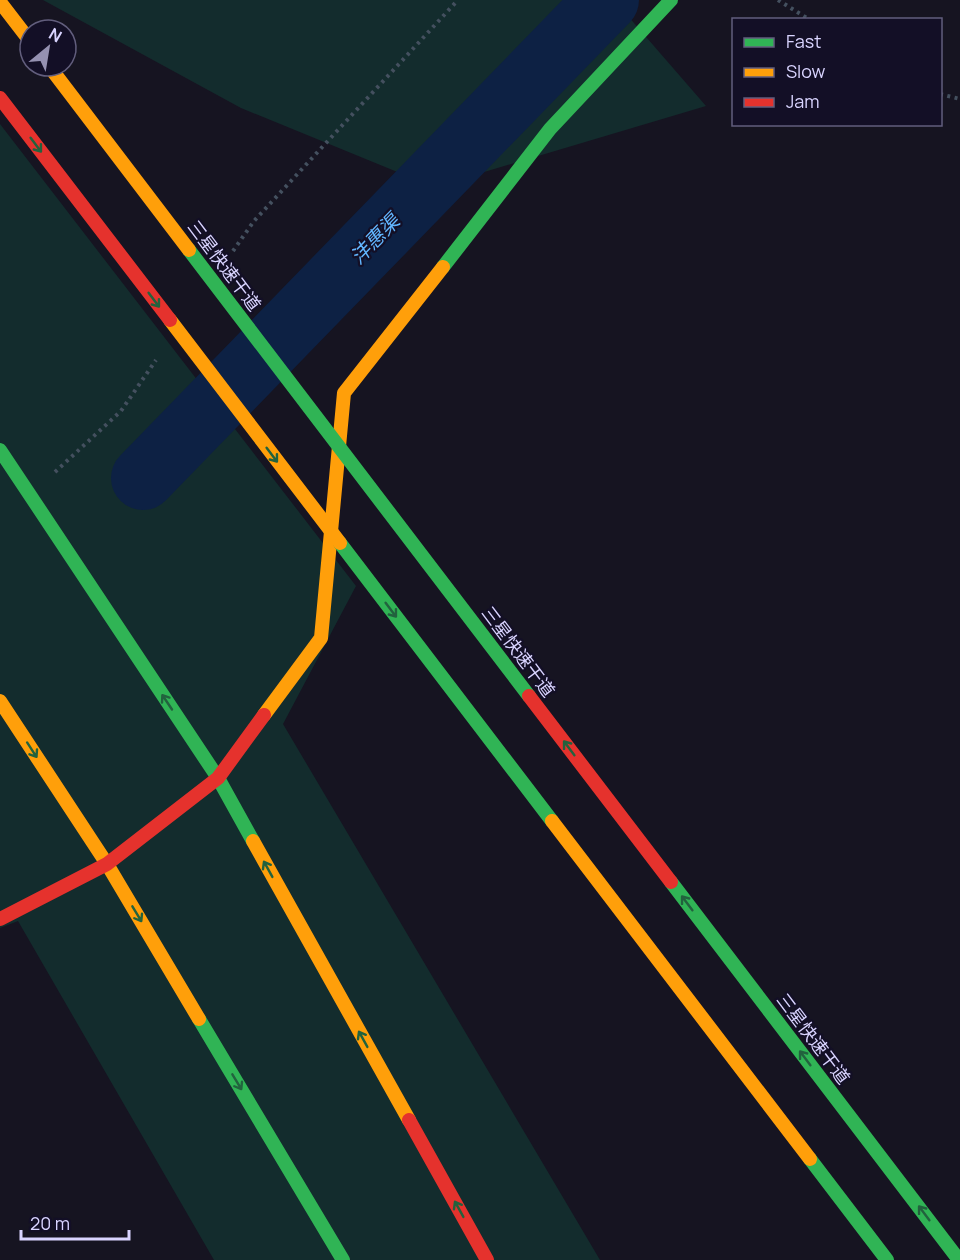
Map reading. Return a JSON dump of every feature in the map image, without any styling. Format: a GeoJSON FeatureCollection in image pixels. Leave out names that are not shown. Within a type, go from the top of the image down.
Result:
{"type":"FeatureCollection","features":[{"type":"Feature","properties":{"kind":"main road"},"geometry":{"type":"LineString","coordinates":[[0,919],[108,864],[218,778],[321,638],[344,393],[550,129],[671,0]]}},
{"type":"Feature","properties":{"kind":"main road"},"geometry":{"type":"LineString","coordinates":[[0,2],[18,25]]}},
{"type":"Feature","properties":{"kind":"main road","name":"三星快速干道"},"geometry":{"type":"LineString","coordinates":[[58,78],[959,1260]]}},
{"type":"Feature","properties":{"kind":"main road"},"geometry":{"type":"LineString","coordinates":[[0,99],[887,1260]]}},
{"type":"Feature","properties":{"kind":"main road"},"geometry":{"type":"LineString","coordinates":[[0,450],[218,778],[487,1260]]}},
{"type":"Feature","properties":{"kind":"main road"},"geometry":{"type":"LineString","coordinates":[[0,701],[108,864],[343,1260]]}},
{"type":"Feature","properties":{"kind":"path"},"geometry":{"type":"LineString","coordinates":[[778,0],[807,18]]}},
{"type":"Feature","properties":{"kind":"path"},"geometry":{"type":"LineString","coordinates":[[942,94],[960,99]]}},
{"type":"Feature","properties":{"kind":"green space"},"geometry":{"type":"Polygon","coordinates":[[[43,0],[614,0],[706,106],[434,187],[241,108],[43,0]]]}},
{"type":"Feature","properties":{"kind":"green space"},"geometry":{"type":"Polygon","coordinates":[[[0,124],[356,586],[283,724],[600,1260],[214,1260],[18,921],[0,928],[0,124]]]}},
{"type":"Feature","properties":{"kind":"waterway","name":"沣惠渠"},"geometry":{"type":"LineString","coordinates":[[143,478],[607,0]]}},
{"type":"Feature","properties":{"kind":"traffic: fast"},"geometry":{"type":"LineString","coordinates":[[443,267],[550,129],[671,0]]}},
{"type":"Feature","properties":{"kind":"traffic: fast"},"geometry":{"type":"LineString","coordinates":[[189,250],[529,696]]}},
{"type":"Feature","properties":{"kind":"traffic: fast"},"geometry":{"type":"LineString","coordinates":[[0,450],[218,778],[253,841]]}},
{"type":"Feature","properties":{"kind":"traffic: fast"},"geometry":{"type":"LineString","coordinates":[[340,543],[552,821]]}},
{"type":"Feature","properties":{"kind":"traffic: fast"},"geometry":{"type":"LineString","coordinates":[[671,882],[959,1260]]}},
{"type":"Feature","properties":{"kind":"traffic: fast"},"geometry":{"type":"LineString","coordinates":[[199,1019],[343,1260]]}},
{"type":"Feature","properties":{"kind":"traffic: fast"},"geometry":{"type":"LineString","coordinates":[[810,1159],[887,1260]]}},
{"type":"Feature","properties":{"kind":"traffic: slow"},"geometry":{"type":"LineString","coordinates":[[0,2],[18,25]]}},
{"type":"Feature","properties":{"kind":"traffic: slow"},"geometry":{"type":"LineString","coordinates":[[58,78],[189,250]]}},
{"type":"Feature","properties":{"kind":"traffic: slow"},"geometry":{"type":"LineString","coordinates":[[264,715],[321,638],[344,393],[443,267]]}},
{"type":"Feature","properties":{"kind":"traffic: slow"},"geometry":{"type":"LineString","coordinates":[[170,320],[340,543]]}},
{"type":"Feature","properties":{"kind":"traffic: slow"},"geometry":{"type":"LineString","coordinates":[[0,701],[107,864],[199,1019]]}},
{"type":"Feature","properties":{"kind":"traffic: slow"},"geometry":{"type":"LineString","coordinates":[[552,821],[810,1159]]}},
{"type":"Feature","properties":{"kind":"traffic: slow"},"geometry":{"type":"LineString","coordinates":[[253,841],[409,1120]]}},
{"type":"Feature","properties":{"kind":"traffic: jam"},"geometry":{"type":"LineString","coordinates":[[0,98],[170,320]]}},
{"type":"Feature","properties":{"kind":"traffic: jam"},"geometry":{"type":"LineString","coordinates":[[529,696],[671,882]]}},
{"type":"Feature","properties":{"kind":"traffic: jam"},"geometry":{"type":"LineString","coordinates":[[0,919],[107,864],[218,778],[264,715]]}},
{"type":"Feature","properties":{"kind":"traffic: jam"},"geometry":{"type":"LineString","coordinates":[[409,1120],[487,1260]]}}]}
